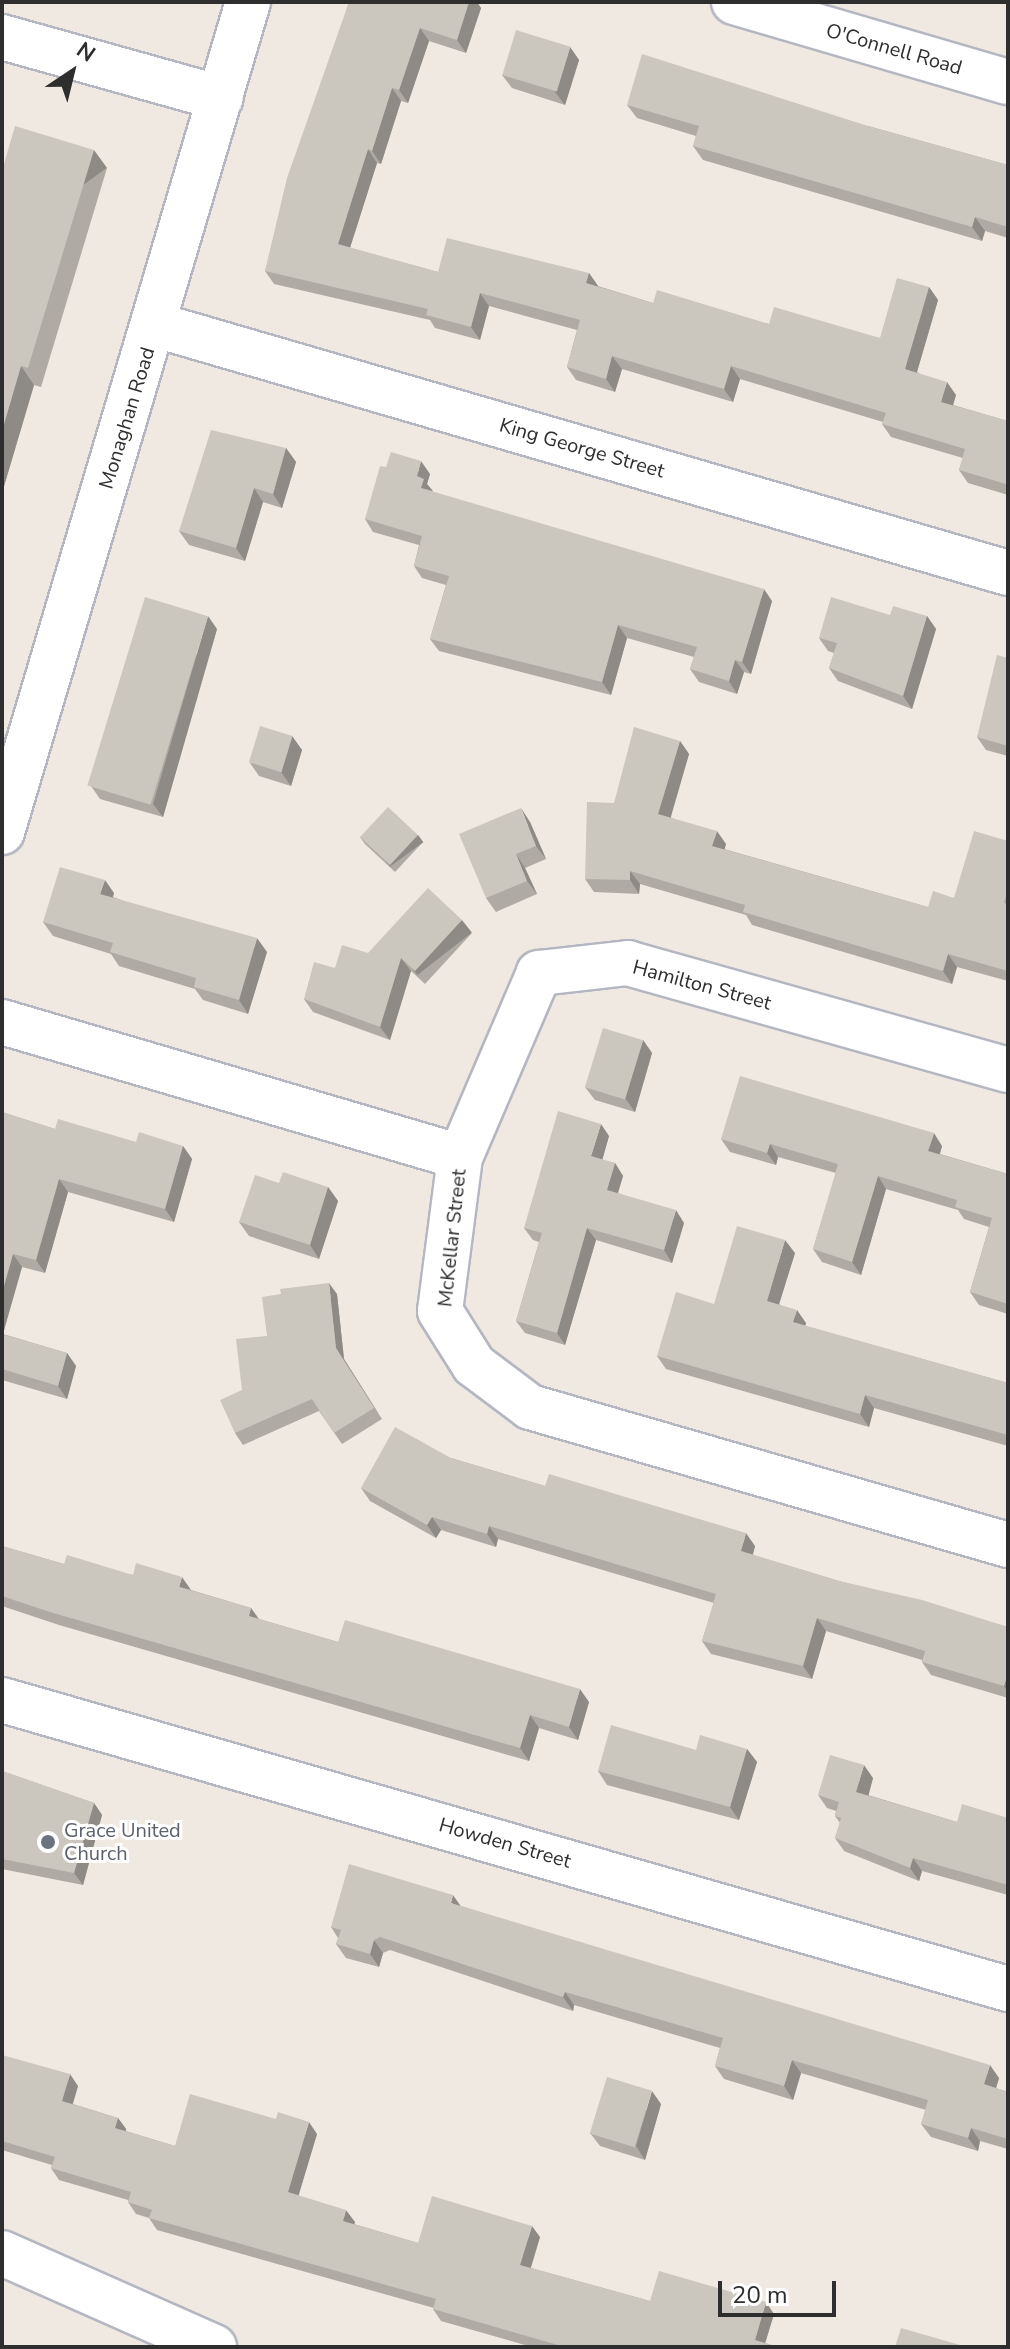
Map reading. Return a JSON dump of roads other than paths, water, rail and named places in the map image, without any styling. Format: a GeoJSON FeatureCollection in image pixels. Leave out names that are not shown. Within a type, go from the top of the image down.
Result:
{"type":"FeatureCollection","features":[{"type":"Feature","properties":{"kind":"street","name":"Monaghan Road"},"geometry":{"type":"LineString","coordinates":[[2,832],[156,325],[248,2]]}},
{"type":"Feature","properties":{"kind":"street","name":"O'Connell Road"},"geometry":{"type":"LineString","coordinates":[[734,2],[1008,82]]}},
{"type":"Feature","properties":{"kind":"street"},"geometry":{"type":"LineString","coordinates":[[2,37],[221,98]]}},
{"type":"Feature","properties":{"kind":"street","name":"King George Street"},"geometry":{"type":"LineString","coordinates":[[156,325],[1008,573]]}},
{"type":"Feature","properties":{"kind":"street","name":"Hamilton Street"},"geometry":{"type":"LineString","coordinates":[[460,1157],[539,973],[628,963],[1008,1070]]}},
{"type":"Feature","properties":{"kind":"street","name":"McKellar Street"},"geometry":{"type":"LineString","coordinates":[[2,1022],[460,1157],[440,1311],[474,1365],[530,1407],[1008,1545]]}},
{"type":"Feature","properties":{"kind":"street","name":"Howden Street"},"geometry":{"type":"LineString","coordinates":[[2,1700],[1008,1989]]}},
{"type":"Feature","properties":{"kind":"street"},"geometry":{"type":"LineString","coordinates":[[2,2253],[214,2347]]}},
{"type":"Feature","properties":{"kind":"place","name":"Grace United Church"},"geometry":{"type":"Point","coordinates":[48,1842]}}]}
